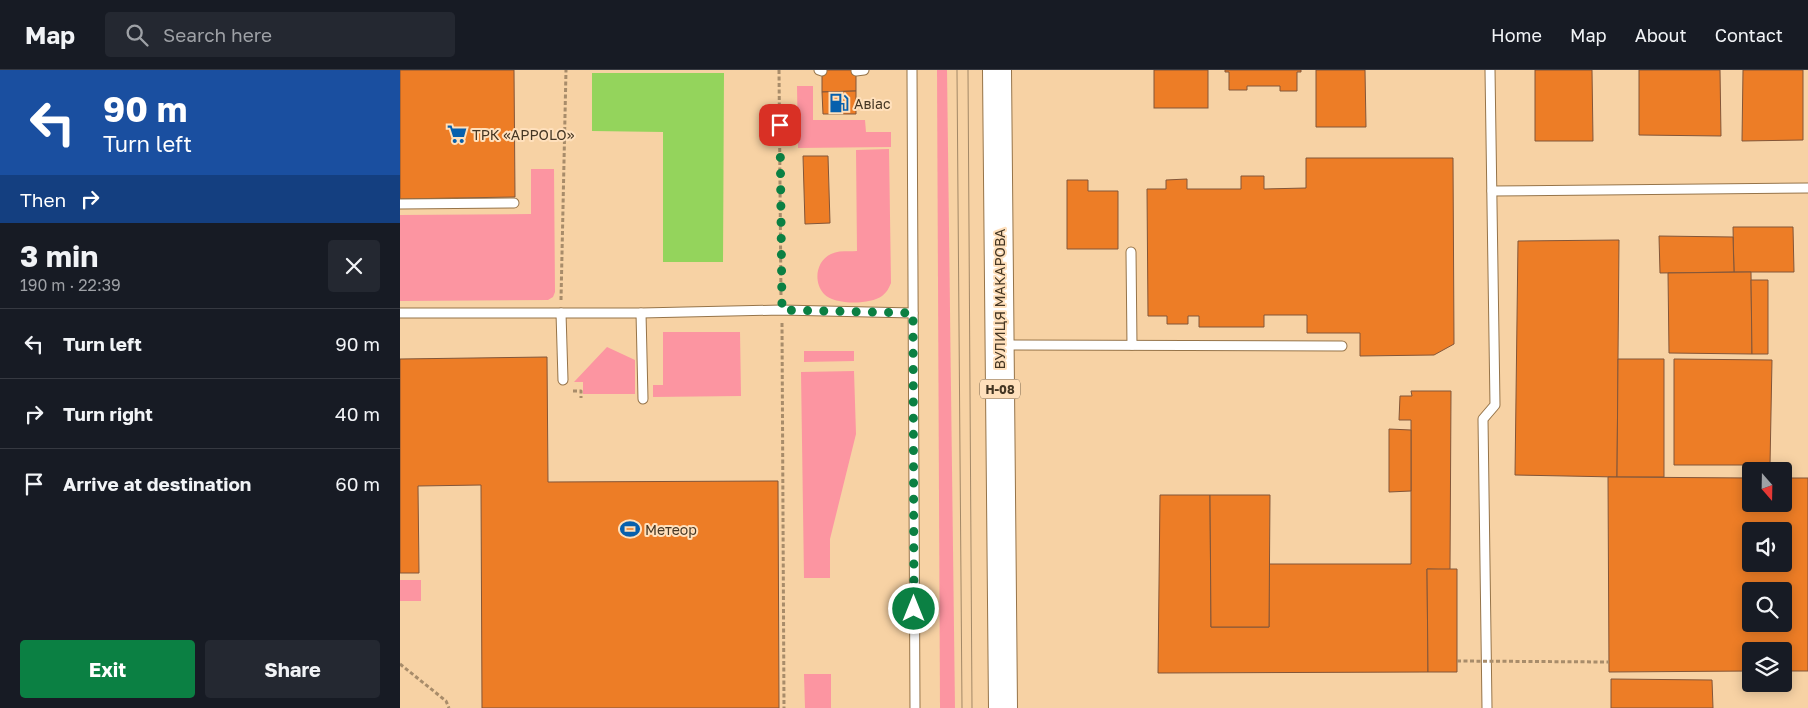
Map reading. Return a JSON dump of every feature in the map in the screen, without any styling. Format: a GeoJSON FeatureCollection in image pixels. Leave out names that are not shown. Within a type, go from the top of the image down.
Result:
{"type":"FeatureCollection","features":[{"type":"Feature","properties":{"kind":"main road","name":"ВУЛИЦЯ МАКАРОВА"},"geometry":{"type":"LineString","coordinates":[[998,70],[1002,708]]}},
{"type":"Feature","properties":{"kind":"lane"},"geometry":{"type":"LineString","coordinates":[[856,71],[864,70]]}},
{"type":"Feature","properties":{"kind":"lane"},"geometry":{"type":"LineString","coordinates":[[912,70],[915,708]]}},
{"type":"Feature","properties":{"kind":"lane"},"geometry":{"type":"LineString","coordinates":[[1487,708],[1483,419],[1495,405],[1490,70]]}},
{"type":"Feature","properties":{"kind":"lane"},"geometry":{"type":"LineString","coordinates":[[1492,191],[1808,188]]}},
{"type":"Feature","properties":{"kind":"lane"},"geometry":{"type":"LineString","coordinates":[[400,204],[514,202]]}},
{"type":"Feature","properties":{"kind":"lane"},"geometry":{"type":"LineString","coordinates":[[1131,252],[1132,345]]}},
{"type":"Feature","properties":{"kind":"lane"},"geometry":{"type":"LineString","coordinates":[[400,313],[641,313],[782,310],[913,313]]}},
{"type":"Feature","properties":{"kind":"lane"},"geometry":{"type":"LineString","coordinates":[[561,313],[563,380]]}},
{"type":"Feature","properties":{"kind":"lane"},"geometry":{"type":"LineString","coordinates":[[641,313],[643,399]]}},
{"type":"Feature","properties":{"kind":"lane"},"geometry":{"type":"LineString","coordinates":[[1000,344],[1342,346]]}},
{"type":"Feature","properties":{"kind":"path"},"geometry":{"type":"LineString","coordinates":[[561,313],[566,70]]}},
{"type":"Feature","properties":{"kind":"path"},"geometry":{"type":"LineString","coordinates":[[779,70],[784,708]]}},
{"type":"Feature","properties":{"kind":"path"},"geometry":{"type":"LineString","coordinates":[[1457,661],[1609,662]]}},
{"type":"Feature","properties":{"kind":"path"},"geometry":{"type":"LineString","coordinates":[[400,664],[446,701],[449,708]]}},
{"type":"Feature","properties":{"kind":"shaded area"},"geometry":{"type":"Polygon","coordinates":[[[937,70],[947,70],[955,708],[940,708],[937,70]]]}},
{"type":"Feature","properties":{"kind":"shaded area"},"geometry":{"type":"Polygon","coordinates":[[[592,73],[724,73],[723,262],[663,262],[663,132],[592,131],[592,73]]]}},
{"type":"Feature","properties":{"kind":"shaded area"},"geometry":{"type":"Polygon","coordinates":[[[797,86],[813,86],[813,120],[865,120],[866,132],[891,132],[891,147],[798,148],[797,86]]]}},
{"type":"Feature","properties":{"kind":"shaded area"},"geometry":{"type":"Polygon","coordinates":[[[889,149],[891,283],[889,288],[882,296],[869,301],[844,302],[829,298],[818,284],[819,267],[826,257],[831,254],[857,251],[856,150],[889,149]]]}},
{"type":"Feature","properties":{"kind":"shaded area"},"geometry":{"type":"Polygon","coordinates":[[[531,169],[554,169],[555,292],[553,297],[548,300],[400,301],[400,215],[531,214],[531,169]]]}},
{"type":"Feature","properties":{"kind":"shaded area"},"geometry":{"type":"Polygon","coordinates":[[[663,332],[740,332],[741,396],[653,397],[653,385],[663,385],[663,332]]]}},
{"type":"Feature","properties":{"kind":"shaded area"},"geometry":{"type":"Polygon","coordinates":[[[607,347],[635,360],[635,394],[583,394],[583,382],[574,382],[607,347]]]}},
{"type":"Feature","properties":{"kind":"shaded area"},"geometry":{"type":"Polygon","coordinates":[[[804,351],[854,351],[854,361],[804,362],[804,351]]]}},
{"type":"Feature","properties":{"kind":"shaded area"},"geometry":{"type":"Polygon","coordinates":[[[854,371],[856,434],[830,539],[830,578],[804,578],[801,372],[854,371]]]}},
{"type":"Feature","properties":{"kind":"shaded area"},"geometry":{"type":"Polygon","coordinates":[[[400,580],[421,580],[421,601],[400,601],[400,580]]]}},
{"type":"Feature","properties":{"kind":"shaded area"},"geometry":{"type":"Polygon","coordinates":[[[804,674],[831,674],[831,708],[805,708],[804,674]]]}},
{"type":"Feature","properties":{"kind":"building","name":"ТРК «APPOLO»"},"geometry":{"type":"Polygon","coordinates":[[[400,70],[514,70],[515,197],[400,199],[400,70]]]}},
{"type":"Feature","properties":{"kind":"building"},"geometry":{"type":"Polygon","coordinates":[[[822,70],[856,70],[856,91],[822,92],[822,70]]]}},
{"type":"Feature","properties":{"kind":"building"},"geometry":{"type":"Polygon","coordinates":[[[1154,70],[1208,70],[1208,108],[1154,108],[1154,70]]]}},
{"type":"Feature","properties":{"kind":"building"},"geometry":{"type":"Polygon","coordinates":[[[1225,70],[1301,70],[1301,72],[1297,72],[1297,91],[1280,91],[1280,86],[1247,86],[1247,90],[1229,90],[1229,72],[1225,72],[1225,70]]]}},
{"type":"Feature","properties":{"kind":"building"},"geometry":{"type":"Polygon","coordinates":[[[1316,70],[1365,70],[1366,127],[1316,127],[1316,70]]]}},
{"type":"Feature","properties":{"kind":"building"},"geometry":{"type":"Polygon","coordinates":[[[1535,70],[1592,70],[1593,141],[1535,141],[1535,70]]]}},
{"type":"Feature","properties":{"kind":"building"},"geometry":{"type":"Polygon","coordinates":[[[1639,70],[1720,70],[1721,136],[1639,135],[1639,70]]]}},
{"type":"Feature","properties":{"kind":"building"},"geometry":{"type":"Polygon","coordinates":[[[1743,70],[1803,70],[1803,140],[1742,141],[1743,70]]]}},
{"type":"Feature","properties":{"kind":"building","name":"Авіас"},"geometry":{"type":"Polygon","coordinates":[[[856,91],[856,114],[823,114],[822,92],[856,91]]]}},
{"type":"Feature","properties":{"kind":"building"},"geometry":{"type":"Polygon","coordinates":[[[803,156],[828,156],[830,223],[805,224],[803,156]]]}},
{"type":"Feature","properties":{"kind":"building"},"geometry":{"type":"Polygon","coordinates":[[[1306,158],[1453,158],[1454,344],[1434,355],[1360,356],[1360,333],[1307,333],[1307,315],[1264,315],[1264,327],[1199,327],[1199,316],[1188,316],[1188,324],[1167,324],[1167,316],[1148,316],[1147,189],[1166,189],[1166,180],[1187,179],[1187,189],[1241,189],[1241,176],[1264,176],[1264,189],[1306,188],[1306,158]]]}},
{"type":"Feature","properties":{"kind":"building"},"geometry":{"type":"Polygon","coordinates":[[[1067,180],[1088,180],[1088,191],[1118,191],[1118,249],[1067,249],[1067,180]]]}},
{"type":"Feature","properties":{"kind":"building"},"geometry":{"type":"Polygon","coordinates":[[[1733,227],[1793,227],[1794,272],[1734,272],[1733,227]]]}},
{"type":"Feature","properties":{"kind":"building"},"geometry":{"type":"Polygon","coordinates":[[[1659,236],[1733,237],[1734,272],[1660,273],[1659,236]]]}},
{"type":"Feature","properties":{"kind":"building"},"geometry":{"type":"Polygon","coordinates":[[[1619,240],[1617,477],[1515,475],[1518,241],[1619,240]]]}},
{"type":"Feature","properties":{"kind":"building"},"geometry":{"type":"Polygon","coordinates":[[[1751,272],[1752,354],[1669,353],[1668,273],[1751,272]]]}},
{"type":"Feature","properties":{"kind":"building"},"geometry":{"type":"Polygon","coordinates":[[[1751,280],[1768,280],[1768,354],[1752,354],[1751,280]]]}},
{"type":"Feature","properties":{"kind":"building","name":"Метеор"},"geometry":{"type":"Polygon","coordinates":[[[547,357],[548,482],[778,481],[779,708],[482,708],[481,485],[418,486],[419,573],[400,573],[400,359],[547,357]]]}},
{"type":"Feature","properties":{"kind":"building"},"geometry":{"type":"Polygon","coordinates":[[[1618,359],[1664,359],[1664,477],[1617,477],[1618,359]]]}},
{"type":"Feature","properties":{"kind":"building"},"geometry":{"type":"Polygon","coordinates":[[[1674,359],[1772,360],[1770,462],[1742,462],[1742,465],[1674,465],[1674,359]]]}},
{"type":"Feature","properties":{"kind":"building"},"geometry":{"type":"Polygon","coordinates":[[[1411,391],[1451,391],[1450,570],[1427,569],[1428,672],[1158,673],[1160,495],[1210,495],[1211,627],[1269,627],[1269,564],[1411,564],[1411,420],[1399,420],[1400,396],[1412,396],[1411,391]]]}},
{"type":"Feature","properties":{"kind":"building"},"geometry":{"type":"Polygon","coordinates":[[[1389,429],[1411,430],[1411,491],[1389,492],[1389,429]]]}},
{"type":"Feature","properties":{"kind":"building"},"geometry":{"type":"Polygon","coordinates":[[[1608,477],[1742,478],[1742,512],[1792,512],[1792,478],[1808,478],[1808,671],[1792,671],[1792,642],[1742,642],[1742,671],[1609,672],[1608,477]]]}},
{"type":"Feature","properties":{"kind":"building"},"geometry":{"type":"Polygon","coordinates":[[[1210,495],[1270,495],[1269,627],[1211,627],[1210,495]]]}},
{"type":"Feature","properties":{"kind":"building"},"geometry":{"type":"Polygon","coordinates":[[[1427,569],[1457,569],[1457,672],[1428,672],[1427,569]]]}},
{"type":"Feature","properties":{"kind":"building"},"geometry":{"type":"Polygon","coordinates":[[[1611,679],[1712,680],[1713,708],[1611,708],[1611,679]]]}},
{"type":"Feature","properties":{"kind":"tram line"},"geometry":{"type":"LineString","coordinates":[[957,70],[962,708]]}},
{"type":"Feature","properties":{"kind":"tram line"},"geometry":{"type":"LineString","coordinates":[[968,70],[972,708]]}},
{"type":"Feature","properties":{"kind":"place","name":"Авіас"},"geometry":{"type":"Point","coordinates":[839,103]}},
{"type":"Feature","properties":{"kind":"place","name":"ТРК «APPOLO»"},"geometry":{"type":"Point","coordinates":[457,134]}},
{"type":"Feature","properties":{"kind":"place","name":"Метеор"},"geometry":{"type":"Point","coordinates":[630,529]}},
{"type":"Feature","properties":{"kind":"route"},"geometry":{"type":"LineString","coordinates":[[780,125],[782,310],[913,313],[914,609]]}}]}
